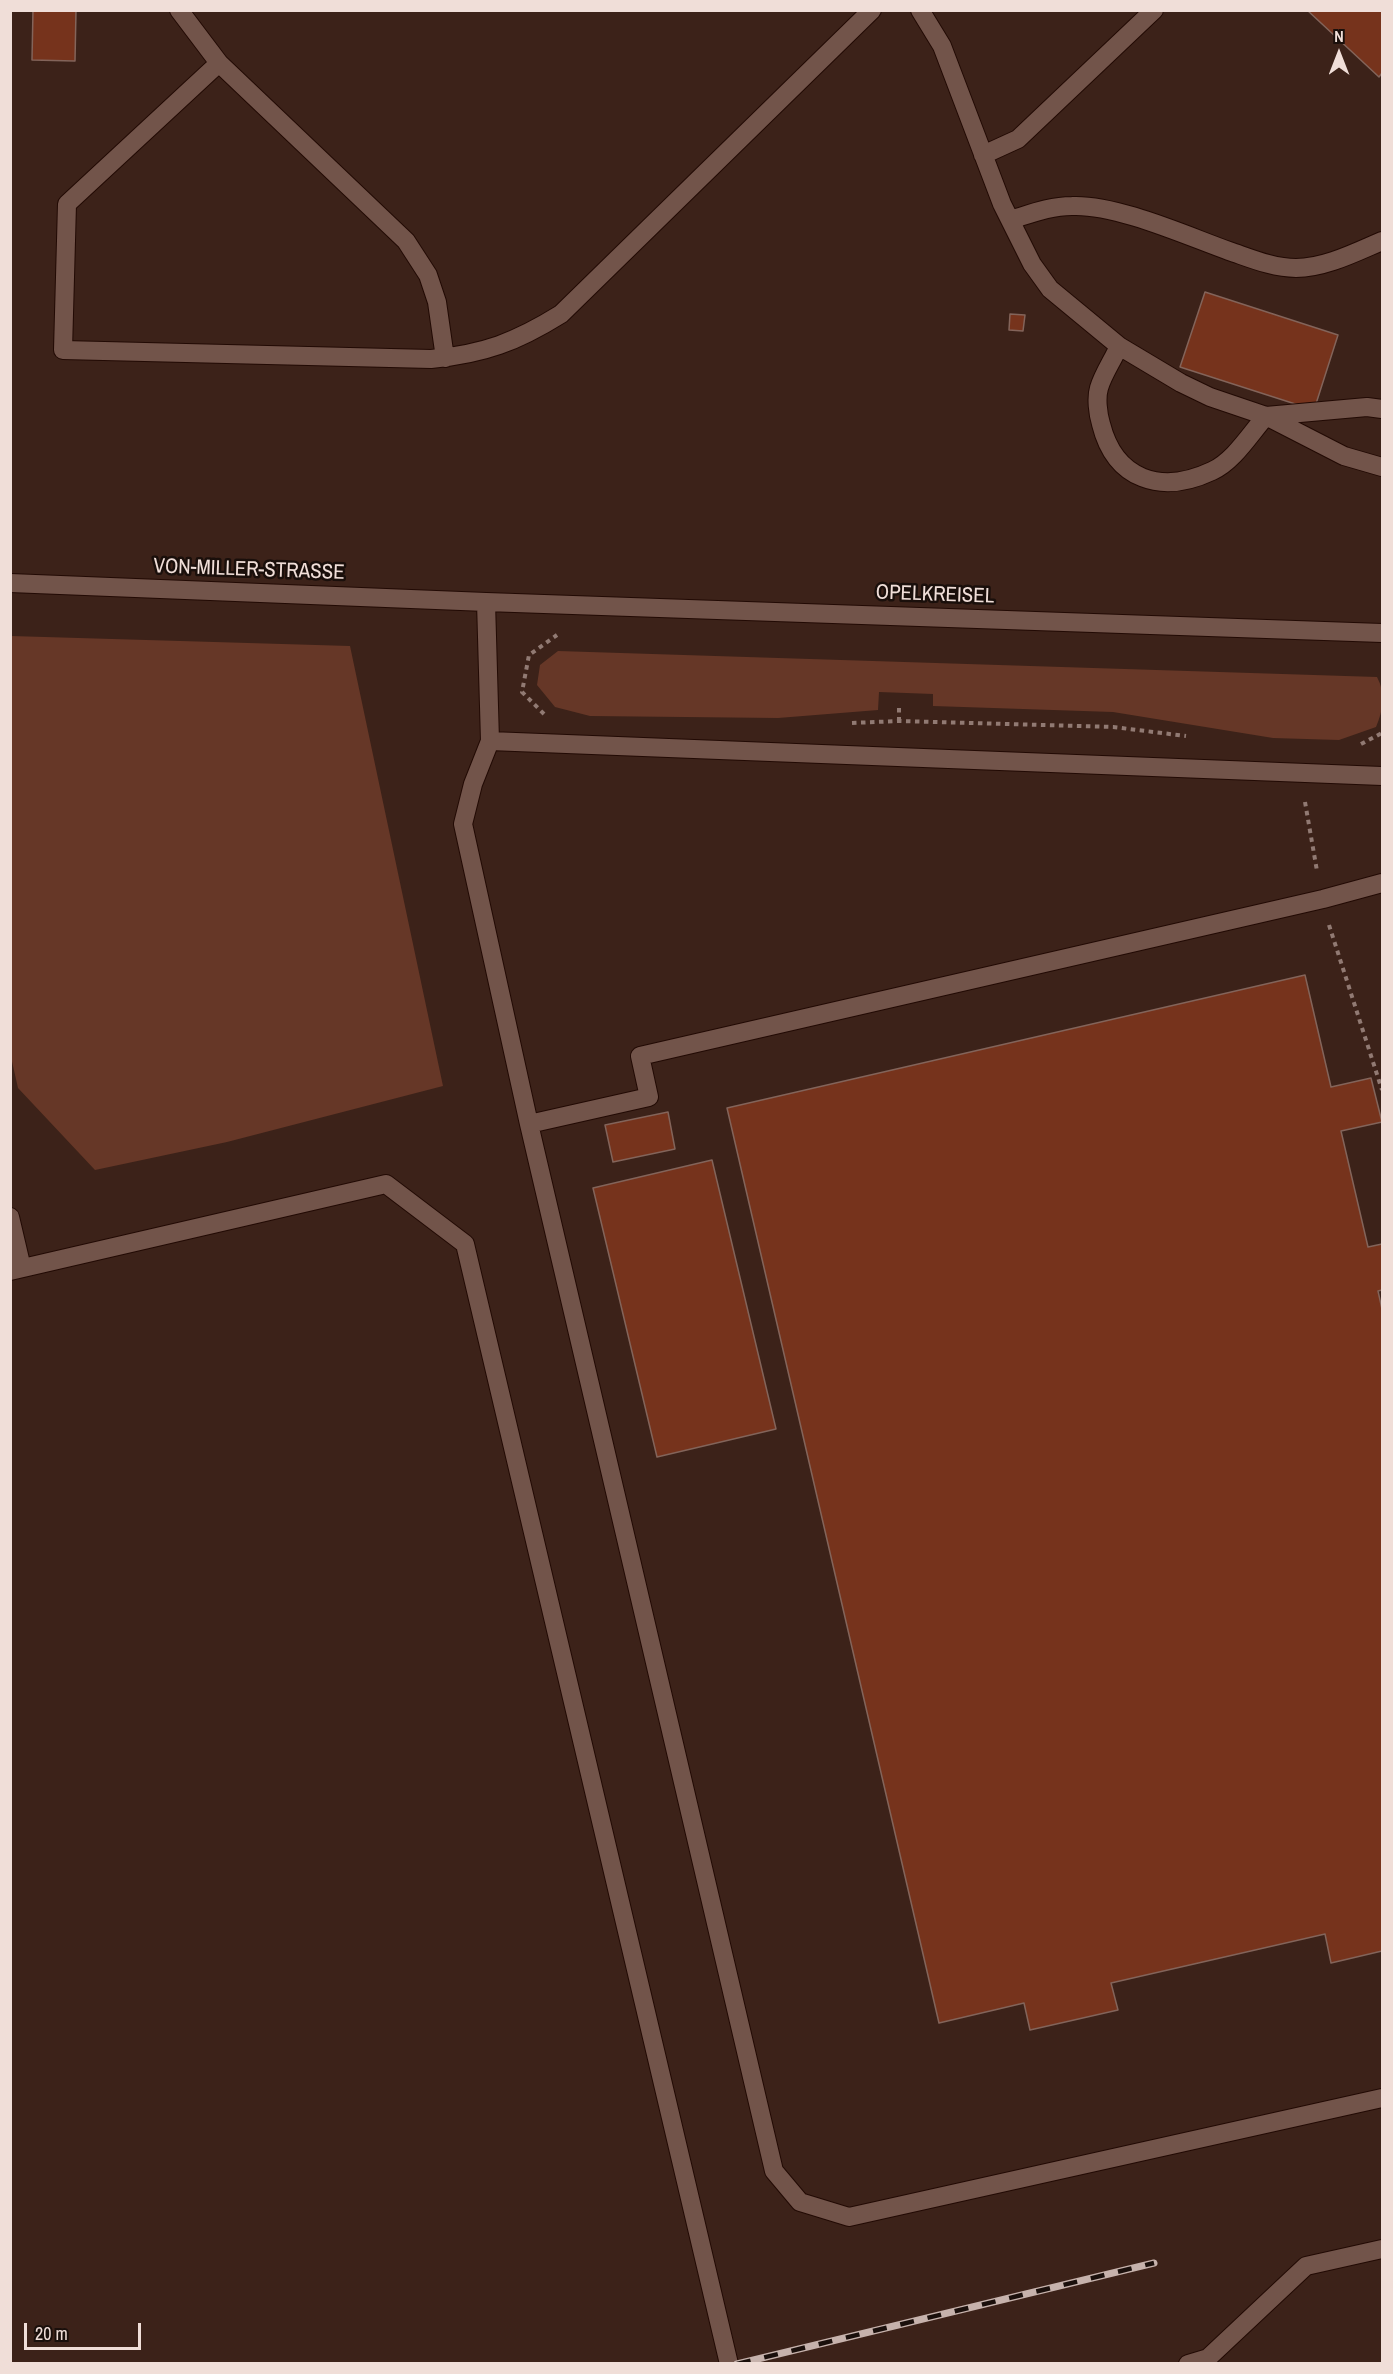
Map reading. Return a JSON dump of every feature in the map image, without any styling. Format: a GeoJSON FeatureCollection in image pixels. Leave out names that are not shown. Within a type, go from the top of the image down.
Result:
{"type":"FeatureCollection","features":[{"type":"Feature","properties":{"kind":"street"},"geometry":{"type":"LineString","coordinates":[[179,10],[219,63],[406,241],[428,275],[436,302],[445,358]]}},
{"type":"Feature","properties":{"kind":"street"},"geometry":{"type":"LineString","coordinates":[[219,63],[67,204],[63,350],[445,358],[471,355],[504,345],[561,314],[872,10]]}},
{"type":"Feature","properties":{"kind":"street"},"geometry":{"type":"LineString","coordinates":[[920,10],[942,46],[1010,220],[1032,264],[1050,290],[1119,346],[1210,398],[1266,416],[1344,456],[1383,467]]}},
{"type":"Feature","properties":{"kind":"street"},"geometry":{"type":"LineString","coordinates":[[983,155],[1018,139],[1154,10]]}},
{"type":"Feature","properties":{"kind":"street"},"geometry":{"type":"LineString","coordinates":[[1010,220],[1049,208],[1074,205],[1102,209],[1144,221],[1267,264],[1296,268],[1335,260],[1383,241]]}},
{"type":"Feature","properties":{"kind":"street"},"geometry":{"type":"LineString","coordinates":[[1119,346],[1098,389],[1099,414],[1104,438],[1130,473],[1155,483],[1188,479],[1212,471],[1230,459],[1266,416],[1367,407],[1383,409]]}},
{"type":"Feature","properties":{"kind":"street","name":"VON-MILLER-STRASSE"},"geometry":{"type":"LineString","coordinates":[[10,583],[486,602]]}},
{"type":"Feature","properties":{"kind":"street"},"geometry":{"type":"LineString","coordinates":[[486,602],[490,741],[473,784],[463,824],[529,1124],[774,2171],[800,2202],[849,2217],[1383,2098]]}},
{"type":"Feature","properties":{"kind":"street","name":"OPELKREISEL"},"geometry":{"type":"LineString","coordinates":[[486,602],[1383,633]]}},
{"type":"Feature","properties":{"kind":"street"},"geometry":{"type":"LineString","coordinates":[[490,741],[1383,776]]}},
{"type":"Feature","properties":{"kind":"street"},"geometry":{"type":"LineString","coordinates":[[529,1124],[650,1096],[640,1056],[1323,899],[1383,883]]}},
{"type":"Feature","properties":{"kind":"street"},"geometry":{"type":"LineString","coordinates":[[10,1217],[16,1269],[386,1184],[465,1244],[729,2364]]}},
{"type":"Feature","properties":{"kind":"street"},"geometry":{"type":"LineString","coordinates":[[1188,2364],[1208,2358],[1306,2266],[1383,2249]]}},
{"type":"Feature","properties":{"kind":"path"},"geometry":{"type":"LineString","coordinates":[[547,717],[522,692],[525,673],[529,655],[562,632]]}},
{"type":"Feature","properties":{"kind":"path"},"geometry":{"type":"LineString","coordinates":[[899,708],[899,721]]}},
{"type":"Feature","properties":{"kind":"path"},"geometry":{"type":"LineString","coordinates":[[844,724],[899,721],[1113,727],[1194,737]]}},
{"type":"Feature","properties":{"kind":"path"},"geometry":{"type":"LineString","coordinates":[[1309,772],[1304,807],[1327,917],[1383,1090]]}},
{"type":"Feature","properties":{"kind":"shaded area"},"geometry":{"type":"Polygon","coordinates":[[[11,636],[350,646],[443,1086],[227,1142],[95,1170],[18,1088],[11,1057],[11,636]]]}},
{"type":"Feature","properties":{"kind":"shaded area"},"geometry":{"type":"Polygon","coordinates":[[[558,651],[1377,677],[1382,690],[1382,702],[1376,727],[1339,740],[1273,738],[1113,712],[933,706],[933,694],[879,692],[878,710],[778,718],[590,716],[555,707],[537,685],[540,665],[558,651]]]}},
{"type":"Feature","properties":{"kind":"building"},"geometry":{"type":"Polygon","coordinates":[[[33,10],[76,10],[75,61],[32,60],[33,10]]]}},
{"type":"Feature","properties":{"kind":"building"},"geometry":{"type":"Polygon","coordinates":[[[1307,10],[1382,10],[1382,73],[1379,77],[1307,10]]]}},
{"type":"Feature","properties":{"kind":"building"},"geometry":{"type":"Polygon","coordinates":[[[1205,292],[1338,335],[1314,410],[1180,367],[1205,292]]]}},
{"type":"Feature","properties":{"kind":"building"},"geometry":{"type":"Polygon","coordinates":[[[1010,314],[1025,315],[1023,331],[1009,330],[1010,314]]]}},
{"type":"Feature","properties":{"kind":"building"},"geometry":{"type":"Polygon","coordinates":[[[1305,975],[1331,1087],[1371,1078],[1382,1122],[1341,1131],[1368,1247],[1382,1244],[1382,1290],[1378,1291],[1382,1309],[1382,1951],[1331,1963],[1325,1934],[1111,1983],[1118,2010],[1030,2030],[1024,2003],[939,2023],[727,1108],[1305,975]]]}},
{"type":"Feature","properties":{"kind":"building"},"geometry":{"type":"Polygon","coordinates":[[[668,1112],[675,1149],[613,1162],[605,1125],[668,1112]]]}},
{"type":"Feature","properties":{"kind":"building"},"geometry":{"type":"Polygon","coordinates":[[[712,1160],[776,1429],[657,1457],[593,1188],[712,1160]]]}},
{"type":"Feature","properties":{"kind":"railway"},"geometry":{"type":"LineString","coordinates":[[737,2364],[1154,2263]]}}]}
